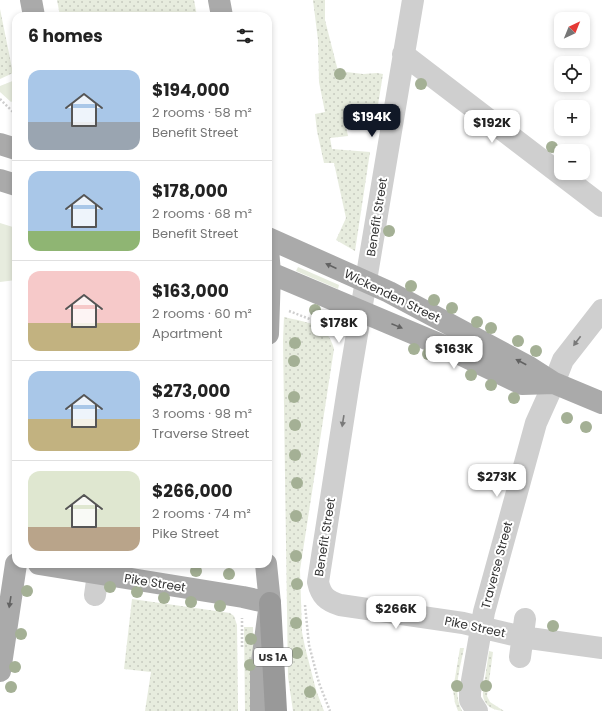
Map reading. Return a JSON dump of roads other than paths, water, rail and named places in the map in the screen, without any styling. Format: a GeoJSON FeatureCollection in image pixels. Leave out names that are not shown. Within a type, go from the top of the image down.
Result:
{"type":"FeatureCollection","features":[{"type":"Feature","properties":{"kind":"highway","name":"US 1A"},"geometry":{"type":"LineString","coordinates":[[270,603],[276,711]]}},
{"type":"Feature","properties":{"kind":"main road"},"geometry":{"type":"LineString","coordinates":[[30,0],[33,12]]}},
{"type":"Feature","properties":{"kind":"main road"},"geometry":{"type":"LineString","coordinates":[[219,0],[221,12]]}},
{"type":"Feature","properties":{"kind":"main road"},"geometry":{"type":"LineString","coordinates":[[0,144],[12,148]]}},
{"type":"Feature","properties":{"kind":"main road"},"geometry":{"type":"LineString","coordinates":[[0,180],[12,184]]}},
{"type":"Feature","properties":{"kind":"main road","name":"Wickenden Street"},"geometry":{"type":"LineString","coordinates":[[272,240],[389,292],[529,367],[554,383],[602,404]]}},
{"type":"Feature","properties":{"kind":"main road","name":"Wickenden Street"},"geometry":{"type":"LineString","coordinates":[[272,273],[441,345],[522,384],[554,383]]}},
{"type":"Feature","properties":{"kind":"main road"},"geometry":{"type":"LineString","coordinates":[[0,671],[15,568]]}},
{"type":"Feature","properties":{"kind":"main road","name":"Pike Street"},"geometry":{"type":"LineString","coordinates":[[63,568],[270,603]]}},
{"type":"Feature","properties":{"kind":"main road","name":"US 1A"},"geometry":{"type":"LineString","coordinates":[[266,568],[270,603]]}},
{"type":"Feature","properties":{"kind":"main road"},"geometry":{"type":"LineString","coordinates":[[261,711],[261,669],[270,603]]}},
{"type":"Feature","properties":{"kind":"street","name":"Benefit Street"},"geometry":{"type":"LineString","coordinates":[[325,598],[320,591],[318,582],[349,382],[362,311],[412,0]]}},
{"type":"Feature","properties":{"kind":"street"},"geometry":{"type":"LineString","coordinates":[[403,54],[602,206]]}},
{"type":"Feature","properties":{"kind":"street","name":"Traverse Street"},"geometry":{"type":"LineString","coordinates":[[477,711],[470,700],[470,692],[481,626],[536,423],[563,360],[602,310]]}},
{"type":"Feature","properties":{"kind":"street"},"geometry":{"type":"LineString","coordinates":[[95,595],[98,574]]}},
{"type":"Feature","properties":{"kind":"street","name":"Pike Street"},"geometry":{"type":"LineString","coordinates":[[325,598],[332,603],[340,605],[481,626],[522,638],[602,648]]}}]}
